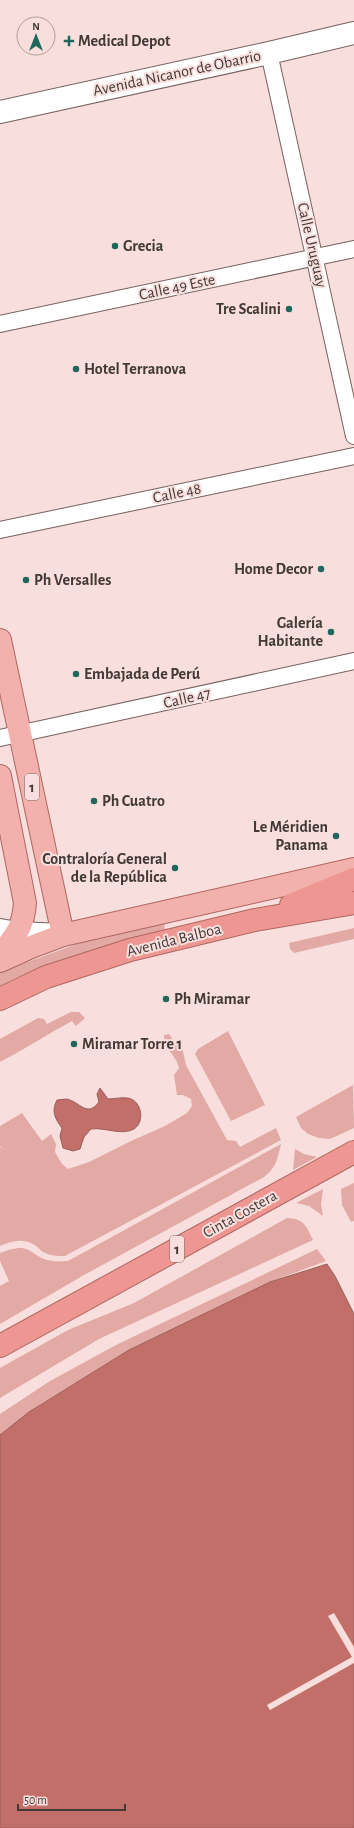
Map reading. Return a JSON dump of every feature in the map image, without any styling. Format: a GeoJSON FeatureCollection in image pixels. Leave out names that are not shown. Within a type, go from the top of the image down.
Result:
{"type":"FeatureCollection","features":[{"type":"Feature","properties":{"kind":"highway"},"geometry":{"type":"LineString","coordinates":[[255,920],[354,879]]}},
{"type":"Feature","properties":{"kind":"highway","name":"Avenida Balboa"},"geometry":{"type":"LineString","coordinates":[[1,998],[46,977],[98,959],[130,950],[255,920],[354,903]]}},
{"type":"Feature","properties":{"kind":"highway","name":"Cinta Costera"},"geometry":{"type":"LineString","coordinates":[[0,1346],[354,1152]]}},
{"type":"Feature","properties":{"kind":"main road","name":"Avenida Nicanor de Obarrio"},"geometry":{"type":"LineString","coordinates":[[0,112],[269,54],[354,33]]}},
{"type":"Feature","properties":{"kind":"main road","name":"1"},"geometry":{"type":"LineString","coordinates":[[0,640],[10,737],[63,935]]}},
{"type":"Feature","properties":{"kind":"main road","name":"1"},"geometry":{"type":"LineString","coordinates":[[0,776],[25,903],[23,920],[16,936],[0,956]]}},
{"type":"Feature","properties":{"kind":"main road","name":"Avenida Balboa"},"geometry":{"type":"LineString","coordinates":[[0,961],[16,936],[63,935],[354,869]]}},
{"type":"Feature","properties":{"kind":"street","name":"Calle Uruguay"},"geometry":{"type":"LineString","coordinates":[[269,54],[354,436]]}},
{"type":"Feature","properties":{"kind":"street","name":"Calle 49 Este"},"geometry":{"type":"LineString","coordinates":[[0,324],[354,249]]}},
{"type":"Feature","properties":{"kind":"street","name":"Calle 48"},"geometry":{"type":"LineString","coordinates":[[0,530],[354,456]]}},
{"type":"Feature","properties":{"kind":"street","name":"Calle 47"},"geometry":{"type":"LineString","coordinates":[[10,737],[354,661]]}},
{"type":"Feature","properties":{"kind":"shaded area"},"geometry":{"type":"Polygon","coordinates":[[[164,921],[165,932],[81,954],[40,968],[0,986],[0,972],[82,942],[164,921]]]}},
{"type":"Feature","properties":{"kind":"shaded area"},"geometry":{"type":"Polygon","coordinates":[[[354,928],[354,939],[294,953],[290,949],[289,943],[354,928]]]}},
{"type":"Feature","properties":{"kind":"shaded area"},"geometry":{"type":"Polygon","coordinates":[[[71,1012],[79,1012],[85,1018],[76,1026],[72,1021],[0,1062],[0,1039],[38,1018],[44,1019],[47,1024],[71,1012]]]}},
{"type":"Feature","properties":{"kind":"shaded area"},"geometry":{"type":"Polygon","coordinates":[[[228,1031],[265,1105],[231,1121],[195,1054],[198,1049],[228,1031]]]}},
{"type":"Feature","properties":{"kind":"shaded area"},"geometry":{"type":"Polygon","coordinates":[[[169,1034],[178,1047],[182,1047],[186,1065],[227,1140],[236,1141],[240,1147],[276,1128],[281,1140],[65,1256],[54,1256],[46,1253],[25,1241],[12,1242],[0,1246],[0,1147],[4,1150],[0,1146],[0,1126],[22,1113],[42,1141],[51,1134],[56,1144],[55,1152],[62,1164],[68,1169],[89,1162],[165,1126],[187,1113],[192,1106],[191,1099],[183,1095],[177,1095],[174,1075],[179,1068],[166,1046],[164,1035],[169,1034]]]}},
{"type":"Feature","properties":{"kind":"shaded area"},"geometry":{"type":"Polygon","coordinates":[[[353,1085],[354,1128],[330,1139],[319,1138],[308,1134],[301,1128],[296,1117],[353,1085]]]}},
{"type":"Feature","properties":{"kind":"shaded area"},"geometry":{"type":"Polygon","coordinates":[[[100,1088],[108,1099],[127,1098],[136,1102],[139,1106],[141,1116],[138,1125],[134,1129],[124,1132],[91,1129],[84,1137],[80,1149],[73,1151],[63,1148],[60,1136],[62,1128],[57,1121],[54,1111],[57,1100],[67,1099],[83,1108],[91,1109],[99,1102],[97,1094],[100,1088]]]}},
{"type":"Feature","properties":{"kind":"shaded area"},"geometry":{"type":"Polygon","coordinates":[[[281,1144],[274,1166],[264,1177],[84,1275],[0,1324],[0,1286],[9,1281],[0,1261],[0,1253],[11,1249],[25,1248],[44,1259],[68,1261],[281,1144]]]}},
{"type":"Feature","properties":{"kind":"shaded area"},"geometry":{"type":"Polygon","coordinates":[[[295,1149],[304,1154],[317,1157],[293,1170],[295,1149]]]}},
{"type":"Feature","properties":{"kind":"shaded area"},"geometry":{"type":"Polygon","coordinates":[[[354,1183],[354,1221],[351,1222],[342,1205],[341,1189],[354,1183]]]}},
{"type":"Feature","properties":{"kind":"shaded area"},"geometry":{"type":"Polygon","coordinates":[[[323,1189],[321,1204],[323,1216],[309,1206],[296,1203],[323,1189]]]}},
{"type":"Feature","properties":{"kind":"shaded area"},"geometry":{"type":"Polygon","coordinates":[[[287,1218],[301,1221],[313,1240],[99,1339],[0,1398],[0,1368],[68,1330],[134,1303],[287,1218]]]}},
{"type":"Feature","properties":{"kind":"shaded area"},"geometry":{"type":"Polygon","coordinates":[[[317,1249],[326,1261],[270,1282],[135,1347],[41,1404],[0,1435],[0,1414],[50,1381],[116,1345],[317,1249]]]}},
{"type":"Feature","properties":{"kind":"shaded area"},"geometry":{"type":"Polygon","coordinates":[[[327,1264],[335,1276],[354,1314],[354,1828],[0,1828],[0,1435],[29,1412],[129,1350],[270,1282],[327,1264]]]}},
{"type":"Feature","properties":{"kind":"pier"},"geometry":{"type":"Polygon","coordinates":[[[334,1613],[354,1647],[354,1663],[270,1710],[267,1705],[352,1657],[328,1616],[334,1613]]]}},
{"type":"Feature","properties":{"kind":"place","name":"Medical Depot"},"geometry":{"type":"Point","coordinates":[69,41]}},
{"type":"Feature","properties":{"kind":"place","name":"Grecia"},"geometry":{"type":"Point","coordinates":[115,246]}},
{"type":"Feature","properties":{"kind":"place","name":"Tre Scalini"},"geometry":{"type":"Point","coordinates":[289,309]}},
{"type":"Feature","properties":{"kind":"place","name":"Hotel Terranova"},"geometry":{"type":"Point","coordinates":[76,369]}},
{"type":"Feature","properties":{"kind":"place","name":"Home Decor"},"geometry":{"type":"Point","coordinates":[321,569]}},
{"type":"Feature","properties":{"kind":"place","name":"Ph Versalles"},"geometry":{"type":"Point","coordinates":[26,580]}},
{"type":"Feature","properties":{"kind":"place","name":"Galería Habitante"},"geometry":{"type":"Point","coordinates":[331,632]}},
{"type":"Feature","properties":{"kind":"place","name":"Embajada de Perú"},"geometry":{"type":"Point","coordinates":[76,674]}},
{"type":"Feature","properties":{"kind":"place","name":"Ph Cuatro"},"geometry":{"type":"Point","coordinates":[94,801]}},
{"type":"Feature","properties":{"kind":"place","name":"Le Méridien Panama"},"geometry":{"type":"Point","coordinates":[336,836]}},
{"type":"Feature","properties":{"kind":"place","name":"Contraloría General de la República"},"geometry":{"type":"Point","coordinates":[175,868]}},
{"type":"Feature","properties":{"kind":"place","name":"Ph Miramar"},"geometry":{"type":"Point","coordinates":[166,999]}},
{"type":"Feature","properties":{"kind":"place","name":"Miramar Torre 1"},"geometry":{"type":"Point","coordinates":[74,1044]}}]}
